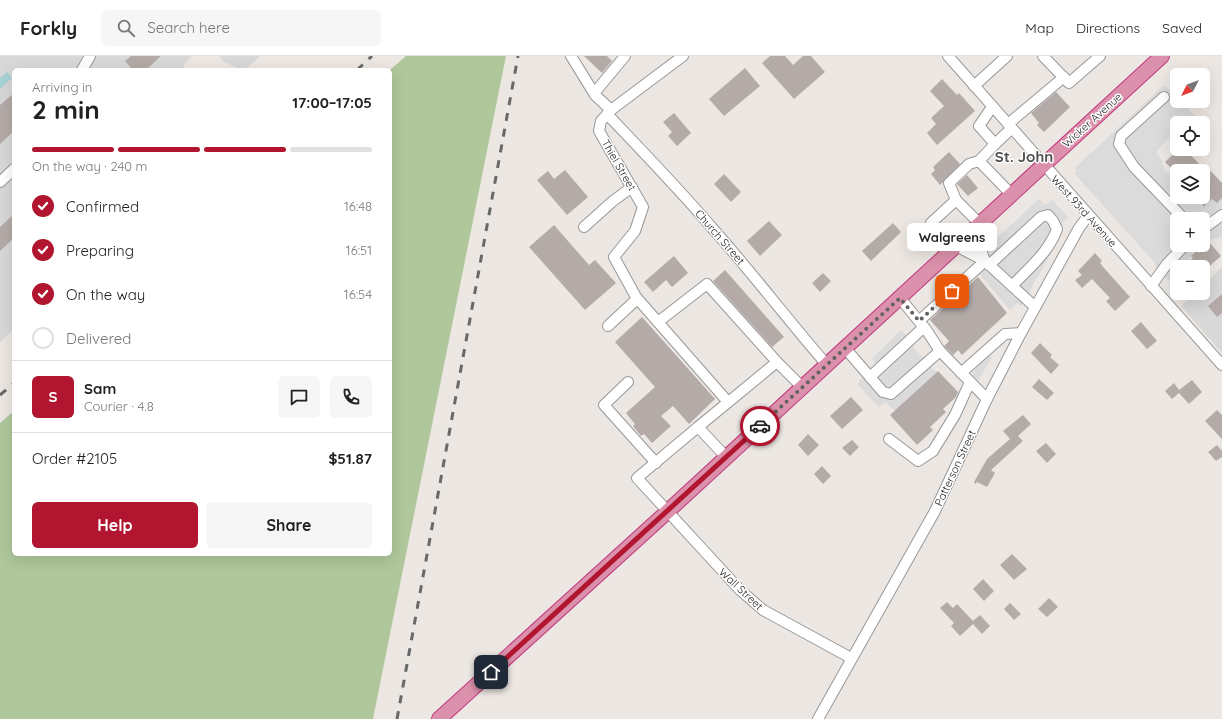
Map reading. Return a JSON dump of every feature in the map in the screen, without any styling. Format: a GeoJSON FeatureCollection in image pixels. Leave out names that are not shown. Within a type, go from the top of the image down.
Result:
{"type":"FeatureCollection","features":[{"type":"Feature","properties":{"kind":"highway","name":"Wicker Avenue"},"geometry":{"type":"LineString","coordinates":[[439,719],[667,512],[1162,56]]}},
{"type":"Feature","properties":{"kind":"street"},"geometry":{"type":"LineString","coordinates":[[83,68],[90,56]]}},
{"type":"Feature","properties":{"kind":"street","name":"Church Street"},"geometry":{"type":"LineString","coordinates":[[571,56],[597,91],[609,112],[754,276],[779,310],[827,364]]}},
{"type":"Feature","properties":{"kind":"street"},"geometry":{"type":"LineString","coordinates":[[597,91],[625,56]]}},
{"type":"Feature","properties":{"kind":"street","name":"Thiel Street"},"geometry":{"type":"LineString","coordinates":[[637,299],[614,257],[635,231],[643,207],[599,131],[601,121],[609,112],[683,56]]}},
{"type":"Feature","properties":{"kind":"street","name":"West 93rd Avenue"},"geometry":{"type":"LineString","coordinates":[[948,56],[1088,216],[1222,365]]}},
{"type":"Feature","properties":{"kind":"street"},"geometry":{"type":"LineString","coordinates":[[974,86],[1007,56]]}},
{"type":"Feature","properties":{"kind":"street"},"geometry":{"type":"LineString","coordinates":[[1043,56],[1069,82],[1100,56]]}},
{"type":"Feature","properties":{"kind":"street"},"geometry":{"type":"LineString","coordinates":[[987,263],[977,226],[956,200],[949,183],[969,164],[979,161],[1010,126],[1064,77]]}},
{"type":"Feature","properties":{"kind":"street"},"geometry":{"type":"LineString","coordinates":[[1164,97],[1121,136],[1118,144],[1134,167],[1177,212]]}},
{"type":"Feature","properties":{"kind":"street"},"geometry":{"type":"LineString","coordinates":[[992,107],[979,126],[995,144]]}},
{"type":"Feature","properties":{"kind":"street"},"geometry":{"type":"LineString","coordinates":[[979,161],[1011,194]]}},
{"type":"Feature","properties":{"kind":"street"},"geometry":{"type":"LineString","coordinates":[[0,182],[12,171]]}},
{"type":"Feature","properties":{"kind":"street"},"geometry":{"type":"LineString","coordinates":[[584,227],[613,201],[632,187]]}},
{"type":"Feature","properties":{"kind":"street"},"geometry":{"type":"LineString","coordinates":[[956,200],[931,223],[954,247],[987,263],[1035,307]]}},
{"type":"Feature","properties":{"kind":"street"},"geometry":{"type":"LineString","coordinates":[[870,377],[922,324],[987,263],[1041,217],[1048,215],[1057,229],[1054,237],[1038,258],[1012,286]]}},
{"type":"Feature","properties":{"kind":"street","name":"Patterson Street"},"geometry":{"type":"LineString","coordinates":[[818,719],[935,511],[987,399],[1021,333],[1079,228],[1088,216]]}},
{"type":"Feature","properties":{"kind":"street"},"geometry":{"type":"LineString","coordinates":[[1210,224],[1222,216]]}},
{"type":"Feature","properties":{"kind":"street"},"geometry":{"type":"LineString","coordinates":[[1151,286],[1167,264],[1178,252]]}},
{"type":"Feature","properties":{"kind":"street"},"geometry":{"type":"LineString","coordinates":[[658,322],[707,284],[802,388]]}},
{"type":"Feature","properties":{"kind":"street"},"geometry":{"type":"LineString","coordinates":[[900,298],[922,324],[940,351],[987,399]]}},
{"type":"Feature","properties":{"kind":"street"},"geometry":{"type":"LineString","coordinates":[[608,326],[637,299],[728,402]]}},
{"type":"Feature","properties":{"kind":"street"},"geometry":{"type":"LineString","coordinates":[[961,373],[1005,334],[1021,333]]}},
{"type":"Feature","properties":{"kind":"street"},"geometry":{"type":"LineString","coordinates":[[845,348],[883,392],[892,394],[940,351]]}},
{"type":"Feature","properties":{"kind":"street"},"geometry":{"type":"LineString","coordinates":[[628,382],[604,405],[656,463],[777,362]]}},
{"type":"Feature","properties":{"kind":"street"},"geometry":{"type":"LineString","coordinates":[[890,439],[918,461],[933,451],[955,415],[970,382]]}},
{"type":"Feature","properties":{"kind":"street"},"geometry":{"type":"LineString","coordinates":[[698,427],[726,457]]}},
{"type":"Feature","properties":{"kind":"street","name":"Wall Street"},"geometry":{"type":"LineString","coordinates":[[656,463],[637,478],[740,590],[763,610],[851,658]]}},
{"type":"Feature","properties":{"kind":"shaded area"},"geometry":{"type":"Polygon","coordinates":[[[0,56],[192,56],[185,63],[184,68],[12,68],[12,331],[0,342],[0,56]]]}},
{"type":"Feature","properties":{"kind":"shaded area"},"geometry":{"type":"Polygon","coordinates":[[[219,56],[260,56],[248,67],[244,68],[238,68],[224,62],[219,56]]]}},
{"type":"Feature","properties":{"kind":"shaded area"},"geometry":{"type":"Polygon","coordinates":[[[1164,85],[1170,91],[1170,108],[1188,108],[1195,116],[1170,116],[1170,136],[1156,152],[1161,159],[1165,171],[1170,173],[1170,204],[1210,204],[1210,200],[1213,197],[1218,202],[1222,198],[1222,237],[1210,240],[1210,212],[1170,212],[1170,252],[1191,252],[1193,255],[1188,260],[1170,260],[1170,282],[1154,264],[1155,263],[1074,173],[1077,170],[1075,168],[1164,85]]]}},
{"type":"Feature","properties":{"kind":"shaded area"},"geometry":{"type":"Polygon","coordinates":[[[1039,199],[1045,205],[1052,200],[1068,217],[1062,223],[1063,232],[1021,306],[1017,303],[1010,310],[975,269],[992,253],[987,247],[1039,199]]]}},
{"type":"Feature","properties":{"kind":"shaded area"},"geometry":{"type":"Polygon","coordinates":[[[1222,267],[1222,353],[1181,306],[1187,300],[1210,300],[1210,278],[1222,267]]]}},
{"type":"Feature","properties":{"kind":"shaded area"},"geometry":{"type":"Polygon","coordinates":[[[901,330],[907,336],[905,338],[936,372],[895,411],[886,402],[879,407],[857,384],[876,364],[872,358],[901,330]]]}},
{"type":"Feature","properties":{"kind":"shaded area"},"geometry":{"type":"Polygon","coordinates":[[[986,352],[992,357],[978,381],[972,374],[986,352]]]}},
{"type":"Feature","properties":{"kind":"green space"},"geometry":{"type":"Polygon","coordinates":[[[406,56],[506,56],[373,719],[0,719],[0,423],[12,413],[12,556],[392,556],[392,68],[406,56]]]}},
{"type":"Feature","properties":{"kind":"water"},"geometry":{"type":"Polygon","coordinates":[[[7,72],[12,78],[0,89],[0,78],[7,72]]]}},
{"type":"Feature","properties":{"kind":"building"},"geometry":{"type":"Polygon","coordinates":[[[131,56],[161,56],[148,68],[131,68],[125,61],[131,56]]]}},
{"type":"Feature","properties":{"kind":"building"},"geometry":{"type":"Polygon","coordinates":[[[584,56],[607,56],[612,61],[602,73],[584,56]]]}},
{"type":"Feature","properties":{"kind":"building"},"geometry":{"type":"Polygon","coordinates":[[[770,56],[785,56],[793,65],[803,56],[811,56],[825,72],[794,99],[762,63],[770,56]]]}},
{"type":"Feature","properties":{"kind":"building"},"geometry":{"type":"Polygon","coordinates":[[[745,68],[760,86],[724,116],[709,99],[745,68]]]}},
{"type":"Feature","properties":{"kind":"building"},"geometry":{"type":"Polygon","coordinates":[[[942,79],[957,95],[959,93],[975,111],[937,145],[927,133],[936,124],[931,118],[944,106],[930,91],[942,79]]]}},
{"type":"Feature","properties":{"kind":"building"},"geometry":{"type":"Polygon","coordinates":[[[1056,92],[1070,107],[1044,132],[1037,125],[1039,123],[1031,113],[1056,92]]]}},
{"type":"Feature","properties":{"kind":"building"},"geometry":{"type":"Polygon","coordinates":[[[12,95],[12,133],[0,144],[0,105],[12,95]]]}},
{"type":"Feature","properties":{"kind":"building"},"geometry":{"type":"Polygon","coordinates":[[[674,113],[691,133],[677,146],[668,136],[672,132],[663,122],[674,113]]]}},
{"type":"Feature","properties":{"kind":"building"},"geometry":{"type":"Polygon","coordinates":[[[949,152],[960,164],[940,185],[931,174],[935,170],[933,167],[949,152]]]}},
{"type":"Feature","properties":{"kind":"building"},"geometry":{"type":"Polygon","coordinates":[[[1171,156],[1192,156],[1199,164],[1170,164],[1170,167],[1165,162],[1171,156]]]}},
{"type":"Feature","properties":{"kind":"building"},"geometry":{"type":"Polygon","coordinates":[[[565,170],[588,197],[567,215],[537,180],[548,171],[554,179],[565,170]]]}},
{"type":"Feature","properties":{"kind":"building"},"geometry":{"type":"Polygon","coordinates":[[[1210,170],[1222,183],[1222,198],[1217,203],[1212,199],[1210,201],[1210,170]]]}},
{"type":"Feature","properties":{"kind":"building"},"geometry":{"type":"Polygon","coordinates":[[[724,174],[741,192],[731,202],[714,184],[724,174]]]}},
{"type":"Feature","properties":{"kind":"building"},"geometry":{"type":"Polygon","coordinates":[[[967,175],[978,188],[968,196],[957,184],[967,175]]]}},
{"type":"Feature","properties":{"kind":"building"},"geometry":{"type":"Polygon","coordinates":[[[12,216],[12,240],[0,251],[0,227],[12,216]]]}},
{"type":"Feature","properties":{"kind":"building"},"geometry":{"type":"Polygon","coordinates":[[[769,221],[782,235],[760,256],[747,241],[769,221]]]}},
{"type":"Feature","properties":{"kind":"building"},"geometry":{"type":"Polygon","coordinates":[[[893,223],[901,232],[871,261],[862,251],[893,223]]]}},
{"type":"Feature","properties":{"kind":"building"},"geometry":{"type":"Polygon","coordinates":[[[554,225],[589,265],[595,260],[616,283],[585,310],[529,247],[554,225]]]}},
{"type":"Feature","properties":{"kind":"building"},"geometry":{"type":"Polygon","coordinates":[[[1210,243],[1221,256],[1210,266],[1210,260],[1191,260],[1193,258],[1191,256],[1195,252],[1210,252],[1210,243]]]}},
{"type":"Feature","properties":{"kind":"building"},"geometry":{"type":"Polygon","coordinates":[[[1095,253],[1102,261],[1100,263],[1130,297],[1115,311],[1106,301],[1110,298],[1092,279],[1082,288],[1075,280],[1082,275],[1078,271],[1095,253]]]}},
{"type":"Feature","properties":{"kind":"building"},"geometry":{"type":"Polygon","coordinates":[[[674,256],[688,273],[672,287],[666,280],[653,292],[644,282],[674,256]]]}},
{"type":"Feature","properties":{"kind":"building"},"geometry":{"type":"Polygon","coordinates":[[[725,270],[784,337],[772,347],[713,281],[725,270]]]}},
{"type":"Feature","properties":{"kind":"building"},"geometry":{"type":"Polygon","coordinates":[[[823,273],[831,281],[820,292],[812,283],[823,273]]]}},
{"type":"Feature","properties":{"kind":"building"},"geometry":{"type":"Polygon","coordinates":[[[978,277],[1007,313],[962,355],[958,350],[953,355],[944,346],[949,341],[930,320],[978,277]]]}},
{"type":"Feature","properties":{"kind":"building"},"geometry":{"type":"Polygon","coordinates":[[[1222,294],[1222,313],[1217,317],[1208,306],[1222,294]]]}},
{"type":"Feature","properties":{"kind":"building"},"geometry":{"type":"Polygon","coordinates":[[[642,317],[715,399],[689,424],[673,406],[661,416],[671,426],[652,443],[644,434],[641,436],[633,426],[635,424],[626,413],[655,387],[615,342],[642,317]]]}},
{"type":"Feature","properties":{"kind":"building"},"geometry":{"type":"Polygon","coordinates":[[[1141,322],[1157,341],[1147,349],[1131,331],[1141,322]]]}},
{"type":"Feature","properties":{"kind":"building"},"geometry":{"type":"Polygon","coordinates":[[[1040,343],[1052,355],[1050,357],[1059,365],[1051,374],[1031,353],[1040,343]]]}},
{"type":"Feature","properties":{"kind":"building"},"geometry":{"type":"Polygon","coordinates":[[[938,371],[958,392],[956,397],[943,409],[946,412],[930,427],[933,430],[917,445],[890,415],[938,371]]]}},
{"type":"Feature","properties":{"kind":"building"},"geometry":{"type":"Polygon","coordinates":[[[1039,379],[1054,393],[1047,400],[1032,387],[1039,379]]]}},
{"type":"Feature","properties":{"kind":"building"},"geometry":{"type":"Polygon","coordinates":[[[1192,380],[1202,392],[1189,404],[1179,393],[1172,399],[1165,391],[1174,383],[1179,390],[1192,380]]]}},
{"type":"Feature","properties":{"kind":"building"},"geometry":{"type":"Polygon","coordinates":[[[851,397],[863,410],[842,429],[830,416],[851,397]]]}},
{"type":"Feature","properties":{"kind":"building"},"geometry":{"type":"Polygon","coordinates":[[[1217,410],[1222,415],[1222,439],[1205,421],[1217,410]]]}},
{"type":"Feature","properties":{"kind":"building"},"geometry":{"type":"Polygon","coordinates":[[[1023,415],[1031,424],[1018,436],[1023,441],[991,470],[995,473],[987,487],[977,482],[975,484],[974,482],[987,459],[1010,439],[1003,431],[1023,415]]]}},
{"type":"Feature","properties":{"kind":"building"},"geometry":{"type":"Polygon","coordinates":[[[808,434],[819,445],[808,456],[798,445],[808,434]]]}},
{"type":"Feature","properties":{"kind":"building"},"geometry":{"type":"Polygon","coordinates":[[[852,440],[859,447],[850,456],[842,448],[852,440]]]}},
{"type":"Feature","properties":{"kind":"building"},"geometry":{"type":"Polygon","coordinates":[[[1046,443],[1056,454],[1047,463],[1036,451],[1046,443]]]}},
{"type":"Feature","properties":{"kind":"building"},"geometry":{"type":"Polygon","coordinates":[[[1217,445],[1222,451],[1222,457],[1216,461],[1208,452],[1217,445]]]}},
{"type":"Feature","properties":{"kind":"building"},"geometry":{"type":"Polygon","coordinates":[[[822,466],[831,476],[823,484],[814,474],[822,466]]]}},
{"type":"Feature","properties":{"kind":"building"},"geometry":{"type":"Polygon","coordinates":[[[1012,554],[1027,569],[1014,580],[1000,565],[1012,554]]]}},
{"type":"Feature","properties":{"kind":"building"},"geometry":{"type":"Polygon","coordinates":[[[983,579],[994,591],[984,601],[973,589],[983,579]]]}},
{"type":"Feature","properties":{"kind":"building"},"geometry":{"type":"Polygon","coordinates":[[[1049,598],[1058,607],[1047,617],[1038,609],[1049,598]]]}},
{"type":"Feature","properties":{"kind":"building"},"geometry":{"type":"Polygon","coordinates":[[[947,602],[953,608],[957,604],[973,621],[980,615],[990,626],[982,634],[973,624],[960,636],[951,626],[954,623],[940,608],[947,602]]]}},
{"type":"Feature","properties":{"kind":"building"},"geometry":{"type":"Polygon","coordinates":[[[1010,603],[1021,614],[1014,620],[1004,609],[1010,603]]]}},
{"type":"Feature","properties":{"kind":"railway"},"geometry":{"type":"LineString","coordinates":[[359,68],[372,56]]}},
{"type":"Feature","properties":{"kind":"railway"},"geometry":{"type":"LineString","coordinates":[[397,719],[518,56]]}},
{"type":"Feature","properties":{"kind":"railway"},"geometry":{"type":"LineString","coordinates":[[0,395],[12,385]]}},
{"type":"Feature","properties":{"kind":"way so far"},"geometry":{"type":"LineString","coordinates":[[760,426],[900,298],[919,321],[952,291]]}},
{"type":"Feature","properties":{"kind":"place","name":"Walgreens"},"geometry":{"type":"Point","coordinates":[952,291]}},
{"type":"Feature","properties":{"kind":"district","name":"St. John"},"geometry":{"type":"Point","coordinates":[1024,157]}},
{"type":"Feature","properties":{"kind":"route"},"geometry":{"type":"LineString","coordinates":[[491,672],[760,426]]}}]}
